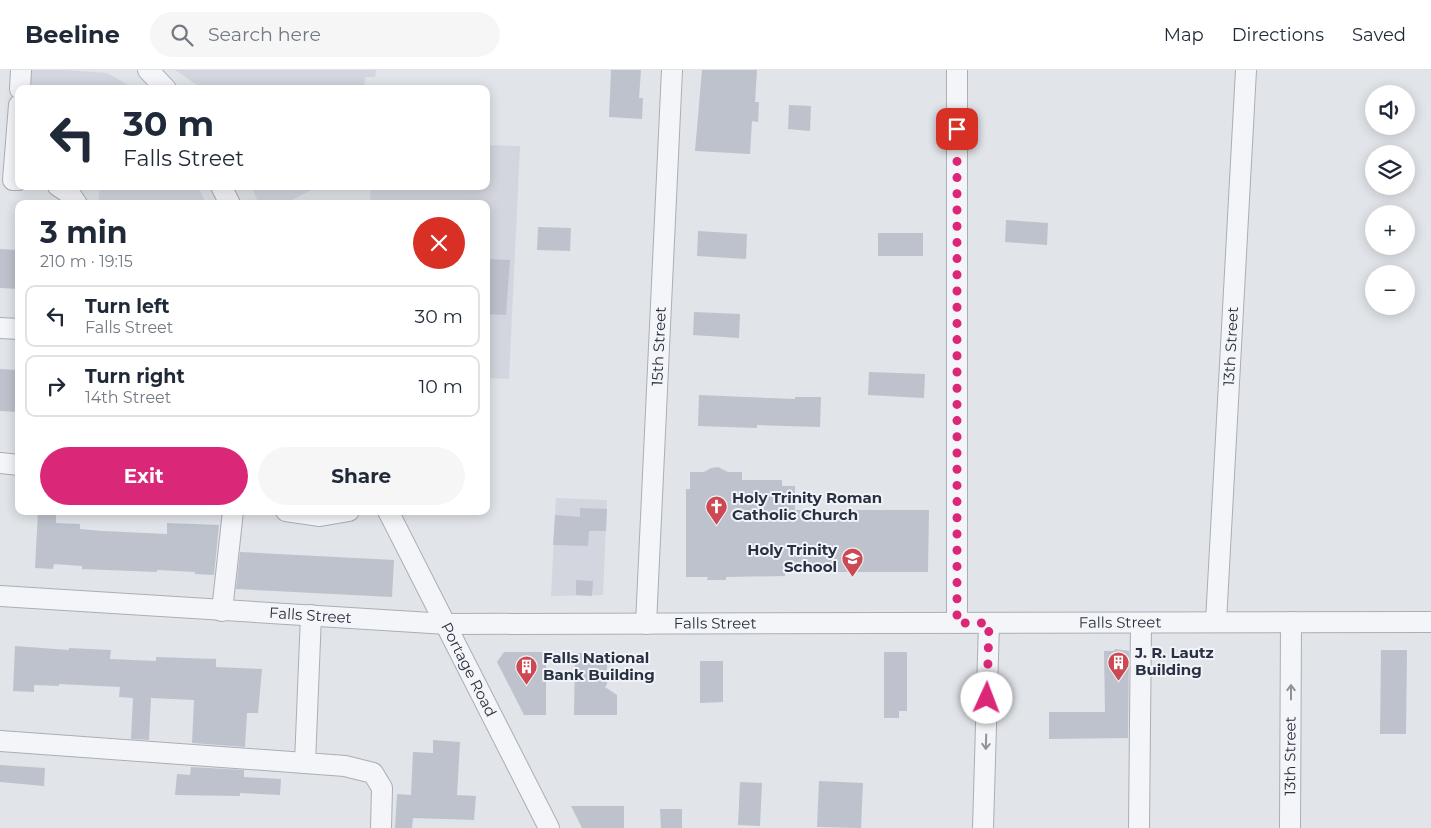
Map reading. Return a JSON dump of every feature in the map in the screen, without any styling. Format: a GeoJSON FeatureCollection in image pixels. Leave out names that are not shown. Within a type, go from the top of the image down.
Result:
{"type":"FeatureCollection","features":[{"type":"Feature","properties":{"kind":"street"},"geometry":{"type":"LineString","coordinates":[[20,85],[21,70]]}},
{"type":"Feature","properties":{"kind":"street"},"geometry":{"type":"LineString","coordinates":[[148,70],[162,85]]}},
{"type":"Feature","properties":{"kind":"street","name":"15th Street"},"geometry":{"type":"LineString","coordinates":[[646,624],[672,70]]}},
{"type":"Feature","properties":{"kind":"street"},"geometry":{"type":"LineString","coordinates":[[957,70],[957,623]]}},
{"type":"Feature","properties":{"kind":"street","name":"13th Street"},"geometry":{"type":"LineString","coordinates":[[1216,622],[1246,70]]}},
{"type":"Feature","properties":{"kind":"street"},"geometry":{"type":"LineString","coordinates":[[11,179],[15,142]]}},
{"type":"Feature","properties":{"kind":"street"},"geometry":{"type":"LineString","coordinates":[[64,190],[74,200]]}},
{"type":"Feature","properties":{"kind":"street"},"geometry":{"type":"LineString","coordinates":[[0,328],[15,329]]}},
{"type":"Feature","properties":{"kind":"street"},"geometry":{"type":"LineString","coordinates":[[0,463],[15,464]]}},
{"type":"Feature","properties":{"kind":"street"},"geometry":{"type":"LineString","coordinates":[[222,611],[232,515]]}},
{"type":"Feature","properties":{"kind":"street"},"geometry":{"type":"LineString","coordinates":[[313,515],[326,515]]}},
{"type":"Feature","properties":{"kind":"street","name":"Portage Road"},"geometry":{"type":"LineString","coordinates":[[390,515],[447,624],[548,828]]}},
{"type":"Feature","properties":{"kind":"street","name":"Falls Street"},"geometry":{"type":"LineString","coordinates":[[0,596],[447,624],[1431,622]]}},
{"type":"Feature","properties":{"kind":"street"},"geometry":{"type":"LineString","coordinates":[[305,763],[311,615]]}},
{"type":"Feature","properties":{"kind":"street","name":"13th Street"},"geometry":{"type":"LineString","coordinates":[[1290,828],[1291,622]]}},
{"type":"Feature","properties":{"kind":"street"},"geometry":{"type":"LineString","coordinates":[[983,828],[989,623]]}},
{"type":"Feature","properties":{"kind":"street"},"geometry":{"type":"LineString","coordinates":[[1139,828],[1141,623]]}},
{"type":"Feature","properties":{"kind":"street"},"geometry":{"type":"LineString","coordinates":[[0,741],[345,766],[373,773],[382,788],[381,828]]}},
{"type":"Feature","properties":{"kind":"shaded area"},"geometry":{"type":"Polygon","coordinates":[[[29,70],[64,70],[107,73],[128,85],[27,85],[29,70]]]}},
{"type":"Feature","properties":{"kind":"shaded area"},"geometry":{"type":"Polygon","coordinates":[[[175,70],[376,70],[375,77],[365,77],[364,85],[197,85],[175,70]]]}},
{"type":"Feature","properties":{"kind":"shaded area"},"geometry":{"type":"Polygon","coordinates":[[[490,145],[520,146],[509,379],[490,378],[490,200],[370,200],[371,190],[490,190],[490,145]]]}},
{"type":"Feature","properties":{"kind":"shaded area"},"geometry":{"type":"Polygon","coordinates":[[[100,190],[200,190],[204,200],[98,200],[100,190]]]}},
{"type":"Feature","properties":{"kind":"shaded area"},"geometry":{"type":"Polygon","coordinates":[[[253,190],[311,190],[292,200],[257,200],[253,190]]]}},
{"type":"Feature","properties":{"kind":"shaded area"},"geometry":{"type":"Polygon","coordinates":[[[556,498],[607,500],[603,595],[551,596],[556,498]]]}},
{"type":"Feature","properties":{"kind":"building"},"geometry":{"type":"Polygon","coordinates":[[[611,70],[641,70],[639,98],[643,98],[642,119],[609,117],[611,70]]]}},
{"type":"Feature","properties":{"kind":"building"},"geometry":{"type":"Polygon","coordinates":[[[702,70],[757,70],[755,102],[759,102],[758,122],[752,121],[750,154],[695,151],[702,70]]]}},
{"type":"Feature","properties":{"kind":"building"},"geometry":{"type":"Polygon","coordinates":[[[789,105],[811,106],[810,131],[788,129],[789,105]]]}},
{"type":"Feature","properties":{"kind":"building"},"geometry":{"type":"Polygon","coordinates":[[[1006,220],[1048,223],[1047,245],[1005,242],[1006,220]]]}},
{"type":"Feature","properties":{"kind":"building"},"geometry":{"type":"Polygon","coordinates":[[[538,227],[571,228],[570,251],[537,250],[538,227]]]}},
{"type":"Feature","properties":{"kind":"building"},"geometry":{"type":"Polygon","coordinates":[[[698,231],[747,234],[746,259],[697,256],[698,231]]]}},
{"type":"Feature","properties":{"kind":"building"},"geometry":{"type":"Polygon","coordinates":[[[878,233],[923,233],[923,256],[878,256],[878,233]]]}},
{"type":"Feature","properties":{"kind":"building"},"geometry":{"type":"Polygon","coordinates":[[[0,249],[15,250],[15,289],[0,288],[0,249]]]}},
{"type":"Feature","properties":{"kind":"building"},"geometry":{"type":"Polygon","coordinates":[[[490,259],[510,260],[506,315],[490,314],[490,259]]]}},
{"type":"Feature","properties":{"kind":"building"},"geometry":{"type":"Polygon","coordinates":[[[694,312],[740,314],[739,338],[693,335],[694,312]]]}},
{"type":"Feature","properties":{"kind":"building"},"geometry":{"type":"Polygon","coordinates":[[[0,369],[15,370],[15,412],[0,411],[0,369]]]}},
{"type":"Feature","properties":{"kind":"building"},"geometry":{"type":"Polygon","coordinates":[[[869,372],[925,374],[924,398],[868,395],[869,372]]]}},
{"type":"Feature","properties":{"kind":"building"},"geometry":{"type":"Polygon","coordinates":[[[699,395],[795,399],[795,397],[821,397],[820,427],[757,425],[757,428],[698,426],[699,395]]]}},
{"type":"Feature","properties":{"kind":"building"},"geometry":{"type":"Polygon","coordinates":[[[718,467],[728,472],[742,472],[742,480],[782,480],[782,486],[795,486],[795,510],[929,510],[928,572],[797,572],[785,573],[785,576],[726,577],[726,580],[707,580],[708,577],[686,577],[686,489],[690,489],[690,472],[704,472],[718,467]]]}},
{"type":"Feature","properties":{"kind":"building"},"geometry":{"type":"Polygon","coordinates":[[[580,508],[607,509],[606,531],[589,531],[588,546],[553,545],[555,515],[580,517],[580,508]]]}},
{"type":"Feature","properties":{"kind":"building"},"geometry":{"type":"Polygon","coordinates":[[[38,515],[56,515],[56,523],[80,524],[80,529],[103,531],[167,534],[167,523],[219,525],[214,575],[157,570],[157,572],[82,569],[82,566],[54,564],[53,569],[35,568],[38,515]]]}},
{"type":"Feature","properties":{"kind":"building"},"geometry":{"type":"Polygon","coordinates":[[[240,552],[394,560],[392,597],[236,589],[240,552]]]}},
{"type":"Feature","properties":{"kind":"building"},"geometry":{"type":"Polygon","coordinates":[[[576,580],[593,581],[592,596],[576,595],[576,580]]]}},
{"type":"Feature","properties":{"kind":"building"},"geometry":{"type":"Polygon","coordinates":[[[15,646],[69,650],[69,648],[111,650],[110,659],[156,661],[156,657],[216,659],[216,667],[262,669],[258,713],[247,713],[245,747],[192,743],[194,700],[151,698],[149,740],[131,739],[133,698],[119,697],[120,687],[59,684],[59,686],[34,685],[34,692],[13,691],[15,646]]]}},
{"type":"Feature","properties":{"kind":"building","name":"J. R. Lautz Building"},"geometry":{"type":"Polygon","coordinates":[[[1116,649],[1129,651],[1128,738],[1049,739],[1049,712],[1105,712],[1104,651],[1116,649]]]}},
{"type":"Feature","properties":{"kind":"building"},"geometry":{"type":"Polygon","coordinates":[[[1381,650],[1407,650],[1406,734],[1380,734],[1381,650]]]}},
{"type":"Feature","properties":{"kind":"building","name":"Falls National Bank Building"},"geometry":{"type":"Polygon","coordinates":[[[504,652],[546,652],[546,715],[524,715],[497,662],[504,652]]]}},
{"type":"Feature","properties":{"kind":"building"},"geometry":{"type":"Polygon","coordinates":[[[884,652],[907,652],[907,711],[899,711],[899,718],[884,718],[884,652]]]}},
{"type":"Feature","properties":{"kind":"building"},"geometry":{"type":"Polygon","coordinates":[[[575,653],[607,653],[607,684],[605,687],[617,695],[617,715],[574,715],[575,653]]]}},
{"type":"Feature","properties":{"kind":"building"},"geometry":{"type":"Polygon","coordinates":[[[700,661],[723,661],[723,702],[700,703],[700,661]]]}},
{"type":"Feature","properties":{"kind":"building"},"geometry":{"type":"Polygon","coordinates":[[[433,740],[460,742],[457,795],[476,796],[474,820],[413,818],[412,828],[395,828],[397,794],[411,795],[413,752],[433,753],[433,740]]]}},
{"type":"Feature","properties":{"kind":"building"},"geometry":{"type":"Polygon","coordinates":[[[0,765],[45,768],[44,786],[0,782],[0,765]]]}},
{"type":"Feature","properties":{"kind":"building"},"geometry":{"type":"Polygon","coordinates":[[[191,767],[244,770],[244,777],[281,779],[280,795],[240,793],[240,796],[175,795],[177,774],[190,775],[191,767]]]}},
{"type":"Feature","properties":{"kind":"building"},"geometry":{"type":"Polygon","coordinates":[[[819,781],[863,783],[861,828],[817,827],[819,781]]]}},
{"type":"Feature","properties":{"kind":"building"},"geometry":{"type":"Polygon","coordinates":[[[740,782],[762,783],[760,826],[738,825],[740,782]]]}},
{"type":"Feature","properties":{"kind":"building"},"geometry":{"type":"Polygon","coordinates":[[[571,806],[624,806],[624,828],[582,828],[571,806]]]}},
{"type":"Feature","properties":{"kind":"building"},"geometry":{"type":"Polygon","coordinates":[[[660,809],[682,809],[682,828],[661,828],[660,809]]]}},
{"type":"Feature","properties":{"kind":"place","name":"Holy Trinity Roman Catholic Church"},"geometry":{"type":"Point","coordinates":[716,526]}},
{"type":"Feature","properties":{"kind":"place","name":"Holy Trinity School"},"geometry":{"type":"Point","coordinates":[853,578]}},
{"type":"Feature","properties":{"kind":"place","name":"J. R. Lautz Building"},"geometry":{"type":"Point","coordinates":[1119,681]}},
{"type":"Feature","properties":{"kind":"place","name":"Falls National Bank Building"},"geometry":{"type":"Point","coordinates":[527,686]}},
{"type":"Feature","properties":{"kind":"route"},"geometry":{"type":"LineString","coordinates":[[957,129],[957,623],[989,623],[987,698]]}}]}
